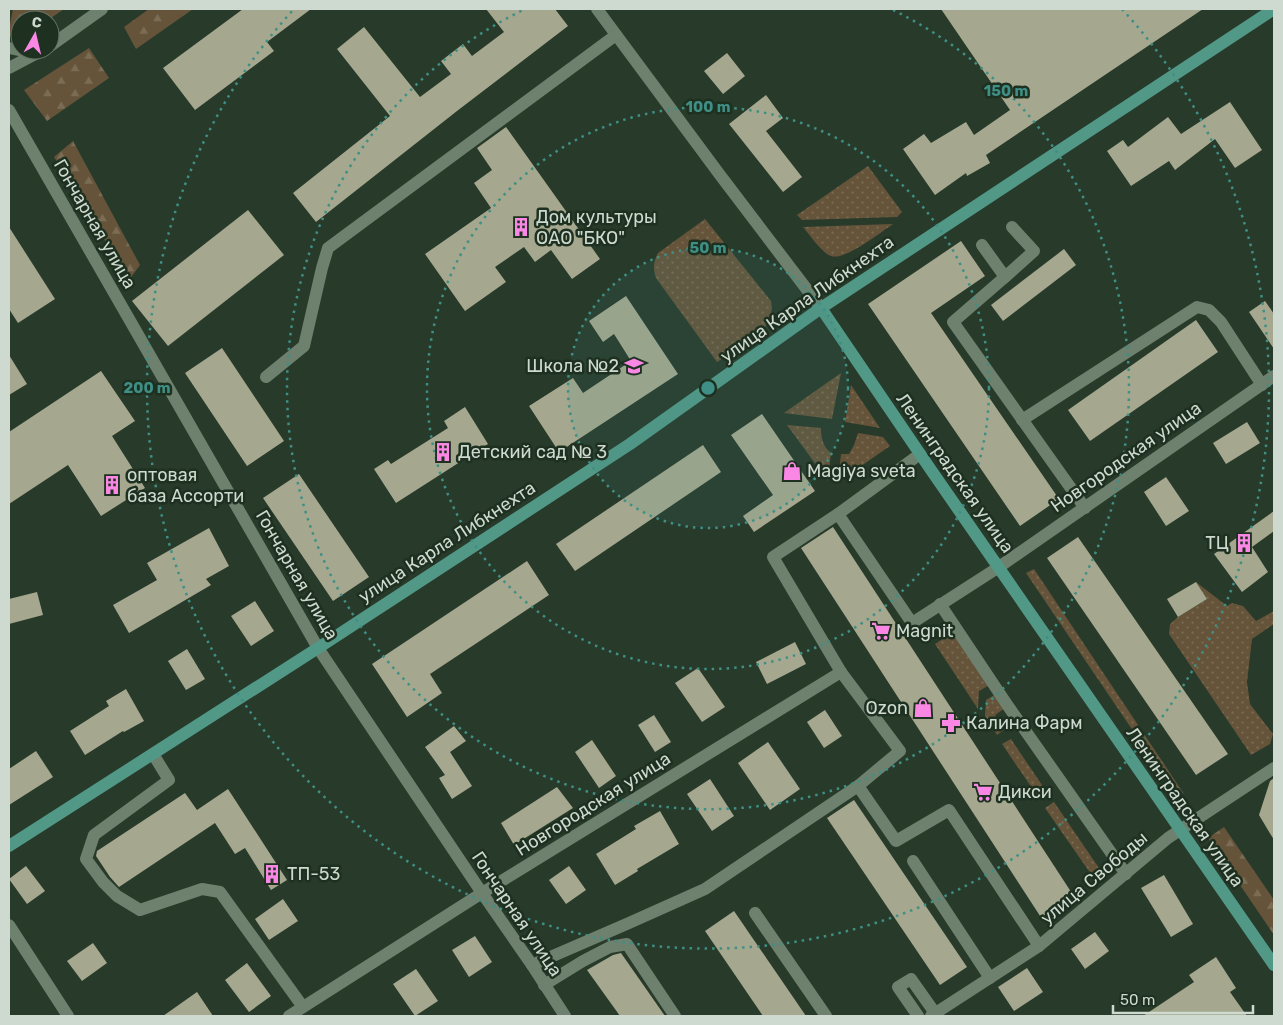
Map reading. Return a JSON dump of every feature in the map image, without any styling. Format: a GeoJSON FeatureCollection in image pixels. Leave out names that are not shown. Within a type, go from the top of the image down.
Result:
{"type":"FeatureCollection","features":[{"type":"Feature","properties":{"kind":"main road","name":"улица Карла Либкнехта"},"geometry":{"type":"LineString","coordinates":[[9,846],[318,648],[630,444],[821,308],[1273,13]]}},
{"type":"Feature","properties":{"kind":"main road","name":"Ленинградская улица"},"geometry":{"type":"LineString","coordinates":[[821,308],[1274,965]]}},
{"type":"Feature","properties":{"kind":"street"},"geometry":{"type":"LineString","coordinates":[[60,39],[102,9]]}},
{"type":"Feature","properties":{"kind":"street","name":"Ленинградская улица"},"geometry":{"type":"LineString","coordinates":[[597,9],[821,308]]}},
{"type":"Feature","properties":{"kind":"street"},"geometry":{"type":"LineString","coordinates":[[266,377],[304,346],[328,248],[616,35]]}},
{"type":"Feature","properties":{"kind":"street"},"geometry":{"type":"LineString","coordinates":[[9,68],[24,60]]}},
{"type":"Feature","properties":{"kind":"street","name":"Гончарная улица"},"geometry":{"type":"LineString","coordinates":[[9,110],[318,648],[565,1016]]}},
{"type":"Feature","properties":{"kind":"street"},"geometry":{"type":"LineString","coordinates":[[1012,227],[1034,251],[953,322],[1084,508]]}},
{"type":"Feature","properties":{"kind":"street"},"geometry":{"type":"LineString","coordinates":[[982,245],[1005,277]]}},
{"type":"Feature","properties":{"kind":"street"},"geometry":{"type":"LineString","coordinates":[[1022,420],[1197,307],[1209,310],[1221,322],[1262,385]]}},
{"type":"Feature","properties":{"kind":"street","name":"Новгородская улица"},"geometry":{"type":"LineString","coordinates":[[838,514],[912,622],[999,567],[1274,376]]}},
{"type":"Feature","properties":{"kind":"street"},"geometry":{"type":"LineString","coordinates":[[532,965],[704,889],[858,786],[900,752],[841,672],[772,556],[838,514],[920,454]]}},
{"type":"Feature","properties":{"kind":"street"},"geometry":{"type":"LineString","coordinates":[[940,604],[1008,706],[1126,874]]}},
{"type":"Feature","properties":{"kind":"street","name":"Новгородская улица"},"geometry":{"type":"LineString","coordinates":[[289,1016],[482,893],[841,672]]}},
{"type":"Feature","properties":{"kind":"street"},"geometry":{"type":"LineString","coordinates":[[153,754],[169,780],[94,834],[86,859],[103,882],[117,896],[140,910],[202,889],[220,892],[303,1007]]}},
{"type":"Feature","properties":{"kind":"street","name":"улица Свободы"},"geometry":{"type":"LineString","coordinates":[[918,1016],[898,987],[912,978],[933,1015],[1039,946],[1168,838],[1274,768]]}},
{"type":"Feature","properties":{"kind":"street"},"geometry":{"type":"LineString","coordinates":[[858,786],[896,841],[949,810],[1039,946]]}},
{"type":"Feature","properties":{"kind":"street"},"geometry":{"type":"LineString","coordinates":[[913,861],[990,978]]}},
{"type":"Feature","properties":{"kind":"street"},"geometry":{"type":"LineString","coordinates":[[755,913],[826,1016]]}},
{"type":"Feature","properties":{"kind":"street"},"geometry":{"type":"LineString","coordinates":[[9,925],[68,1016]]}},
{"type":"Feature","properties":{"kind":"street"},"geometry":{"type":"LineString","coordinates":[[544,985],[610,947],[627,944],[675,1016]]}},
{"type":"Feature","properties":{"kind":"green space"},"geometry":{"type":"Polygon","coordinates":[[[64,9],[60,12],[60,10],[13,10],[64,9]]]}},
{"type":"Feature","properties":{"kind":"green space"},"geometry":{"type":"Polygon","coordinates":[[[149,9],[193,9],[136,49],[124,27],[149,9]]]}},
{"type":"Feature","properties":{"kind":"green space"},"geometry":{"type":"Polygon","coordinates":[[[89,48],[109,78],[47,121],[24,90],[89,48]]]}},
{"type":"Feature","properties":{"kind":"green space"},"geometry":{"type":"Polygon","coordinates":[[[73,141],[140,265],[129,280],[54,157],[73,141]]]}},
{"type":"Feature","properties":{"kind":"green space"},"geometry":{"type":"Polygon","coordinates":[[[868,166],[902,212],[897,217],[802,220],[797,215],[868,166]]]}},
{"type":"Feature","properties":{"kind":"green space"},"geometry":{"type":"Polygon","coordinates":[[[705,219],[771,301],[772,308],[763,332],[717,362],[656,278],[654,268],[658,253],[705,219]]]}},
{"type":"Feature","properties":{"kind":"green space"},"geometry":{"type":"Polygon","coordinates":[[[893,224],[863,245],[837,256],[831,256],[824,251],[803,227],[893,224]]]}},
{"type":"Feature","properties":{"kind":"green space"},"geometry":{"type":"Polygon","coordinates":[[[841,373],[832,419],[784,413],[841,373]]]}},
{"type":"Feature","properties":{"kind":"green space"},"geometry":{"type":"Polygon","coordinates":[[[851,385],[880,428],[845,422],[851,385]]]}},
{"type":"Feature","properties":{"kind":"green space"},"geometry":{"type":"Polygon","coordinates":[[[787,425],[821,428],[823,442],[831,453],[828,481],[787,425]]]}},
{"type":"Feature","properties":{"kind":"green space"},"geometry":{"type":"Polygon","coordinates":[[[858,433],[883,437],[890,446],[838,482],[841,454],[849,454],[858,433]]]}},
{"type":"Feature","properties":{"kind":"green space"},"geometry":{"type":"Polygon","coordinates":[[[1034,569],[1184,794],[1165,778],[1026,573],[1034,569]]]}},
{"type":"Feature","properties":{"kind":"green space"},"geometry":{"type":"Polygon","coordinates":[[[1196,582],[1227,606],[1232,603],[1243,606],[1256,621],[1274,611],[1274,624],[1252,639],[1247,682],[1250,704],[1273,734],[1270,744],[1251,755],[1169,634],[1170,624],[1207,599],[1196,582]]]}},
{"type":"Feature","properties":{"kind":"green space"},"geometry":{"type":"Polygon","coordinates":[[[958,629],[993,683],[979,691],[978,709],[935,644],[958,629]]]}},
{"type":"Feature","properties":{"kind":"green space"},"geometry":{"type":"Polygon","coordinates":[[[999,692],[1008,706],[995,715],[1004,730],[997,735],[985,716],[986,700],[999,692]]]}},
{"type":"Feature","properties":{"kind":"green space"},"geometry":{"type":"Polygon","coordinates":[[[1011,739],[1046,791],[1038,797],[1002,744],[1011,739]]]}},
{"type":"Feature","properties":{"kind":"green space"},"geometry":{"type":"Polygon","coordinates":[[[1054,802],[1101,871],[1093,877],[1045,808],[1054,802]]]}},
{"type":"Feature","properties":{"kind":"green space"},"geometry":{"type":"Polygon","coordinates":[[[1224,827],[1274,900],[1274,935],[1208,838],[1224,827]]]}},
{"type":"Feature","properties":{"kind":"building"},"geometry":{"type":"Polygon","coordinates":[[[243,9],[311,9],[267,42],[274,51],[195,110],[163,68],[243,9]]]}},
{"type":"Feature","properties":{"kind":"building"},"geometry":{"type":"Polygon","coordinates":[[[486,9],[555,9],[568,26],[316,222],[293,193],[390,116],[337,49],[364,27],[420,97],[451,74],[441,61],[463,44],[472,56],[504,32],[486,9]]]}},
{"type":"Feature","properties":{"kind":"building"},"geometry":{"type":"Polygon","coordinates":[[[941,9],[1203,9],[986,155],[990,163],[967,176],[966,173],[935,195],[903,149],[924,134],[931,143],[966,122],[974,135],[1010,110],[941,9]]]}},
{"type":"Feature","properties":{"kind":"building"},"geometry":{"type":"Polygon","coordinates":[[[727,53],[745,76],[723,94],[704,71],[727,53]]]}},
{"type":"Feature","properties":{"kind":"building"},"geometry":{"type":"Polygon","coordinates":[[[766,95],[783,118],[766,131],[802,177],[783,192],[729,124],[766,95]]]}},
{"type":"Feature","properties":{"kind":"building"},"geometry":{"type":"Polygon","coordinates":[[[1230,102],[1262,150],[1235,168],[1215,139],[1175,170],[1169,161],[1131,186],[1107,151],[1123,140],[1128,147],[1168,117],[1181,134],[1230,102]]]}},
{"type":"Feature","properties":{"kind":"building","name":"Дом культуры ОАО \"БКО\""},"geometry":{"type":"Polygon","coordinates":[[[506,127],[600,259],[572,279],[551,250],[535,262],[524,247],[495,267],[506,282],[465,311],[425,254],[491,208],[474,183],[492,170],[477,148],[506,127]]]}},
{"type":"Feature","properties":{"kind":"building"},"geometry":{"type":"Polygon","coordinates":[[[248,210],[284,255],[168,346],[132,301],[248,210]]]}},
{"type":"Feature","properties":{"kind":"building"},"geometry":{"type":"Polygon","coordinates":[[[9,227],[55,299],[18,323],[9,309],[9,227]]]}},
{"type":"Feature","properties":{"kind":"building"},"geometry":{"type":"Polygon","coordinates":[[[961,241],[985,276],[931,313],[1059,499],[1020,526],[868,304],[961,241]]]}},
{"type":"Feature","properties":{"kind":"building"},"geometry":{"type":"Polygon","coordinates":[[[1064,249],[1076,265],[1003,321],[991,305],[1064,249]]]}},
{"type":"Feature","properties":{"kind":"building"},"geometry":{"type":"Polygon","coordinates":[[[626,296],[678,374],[559,452],[529,406],[573,378],[583,393],[631,361],[614,334],[603,342],[589,321],[626,296]]]}},
{"type":"Feature","properties":{"kind":"building"},"geometry":{"type":"Polygon","coordinates":[[[1265,301],[1274,314],[1274,349],[1249,312],[1265,301]]]}},
{"type":"Feature","properties":{"kind":"building"},"geometry":{"type":"Polygon","coordinates":[[[1196,320],[1218,352],[1090,441],[1068,410],[1196,320]]]}},
{"type":"Feature","properties":{"kind":"building"},"geometry":{"type":"Polygon","coordinates":[[[222,348],[284,441],[247,466],[185,373],[222,348]]]}},
{"type":"Feature","properties":{"kind":"building"},"geometry":{"type":"Polygon","coordinates":[[[9,355],[27,384],[9,395],[9,355]]]}},
{"type":"Feature","properties":{"kind":"building"},"geometry":{"type":"Polygon","coordinates":[[[101,371],[135,421],[112,436],[145,488],[101,516],[68,465],[9,504],[9,432],[101,371]]]}},
{"type":"Feature","properties":{"kind":"building","name":"Детский сад № 3"},"geometry":{"type":"Polygon","coordinates":[[[465,407],[488,444],[396,503],[374,469],[388,460],[391,464],[448,428],[444,421],[465,407]]]}},
{"type":"Feature","properties":{"kind":"building"},"geometry":{"type":"Polygon","coordinates":[[[762,414],[815,491],[754,532],[743,516],[773,495],[731,435],[762,414]]]}},
{"type":"Feature","properties":{"kind":"building"},"geometry":{"type":"Polygon","coordinates":[[[1247,422],[1260,443],[1226,464],[1213,443],[1247,422]]]}},
{"type":"Feature","properties":{"kind":"building"},"geometry":{"type":"Polygon","coordinates":[[[703,445],[721,472],[575,571],[556,544],[703,445]]]}},
{"type":"Feature","properties":{"kind":"building"},"geometry":{"type":"Polygon","coordinates":[[[299,474],[369,577],[333,601],[263,498],[299,474]]]}},
{"type":"Feature","properties":{"kind":"building"},"geometry":{"type":"Polygon","coordinates":[[[1166,477],[1189,511],[1166,526],[1144,492],[1166,477]]]}},
{"type":"Feature","properties":{"kind":"building","name":"ТЦ"},"geometry":{"type":"Polygon","coordinates":[[[1274,511],[1274,531],[1252,547],[1268,572],[1242,592],[1214,554],[1274,511]]]}},
{"type":"Feature","properties":{"kind":"building"},"geometry":{"type":"Polygon","coordinates":[[[833,527],[1077,901],[1044,922],[801,548],[833,527]]]}},
{"type":"Feature","properties":{"kind":"building"},"geometry":{"type":"Polygon","coordinates":[[[209,528],[229,566],[206,579],[211,585],[129,633],[113,605],[157,580],[147,563],[209,528]]]}},
{"type":"Feature","properties":{"kind":"building"},"geometry":{"type":"Polygon","coordinates":[[[1078,537],[1228,754],[1196,775],[1047,558],[1078,537]]]}},
{"type":"Feature","properties":{"kind":"building"},"geometry":{"type":"Polygon","coordinates":[[[527,561],[549,595],[430,674],[442,693],[407,717],[372,664],[527,561]]]}},
{"type":"Feature","properties":{"kind":"building"},"geometry":{"type":"Polygon","coordinates":[[[1196,582],[1207,599],[1178,617],[1167,599],[1196,582]]]}},
{"type":"Feature","properties":{"kind":"building"},"geometry":{"type":"Polygon","coordinates":[[[37,592],[43,615],[9,624],[9,599],[37,592]]]}},
{"type":"Feature","properties":{"kind":"building"},"geometry":{"type":"Polygon","coordinates":[[[255,601],[274,631],[251,646],[231,616],[255,601]]]}},
{"type":"Feature","properties":{"kind":"building"},"geometry":{"type":"Polygon","coordinates":[[[795,642],[806,664],[767,684],[756,662],[795,642]]]}},
{"type":"Feature","properties":{"kind":"building"},"geometry":{"type":"Polygon","coordinates":[[[187,649],[205,679],[186,690],[168,661],[187,649]]]}},
{"type":"Feature","properties":{"kind":"building"},"geometry":{"type":"Polygon","coordinates":[[[698,668],[725,707],[702,722],[675,683],[698,668]]]}},
{"type":"Feature","properties":{"kind":"building"},"geometry":{"type":"Polygon","coordinates":[[[126,689],[144,721],[123,731],[85,755],[70,731],[109,706],[106,701],[126,689]]]}},
{"type":"Feature","properties":{"kind":"building"},"geometry":{"type":"Polygon","coordinates":[[[825,710],[842,736],[824,748],[807,722],[825,710]]]}},
{"type":"Feature","properties":{"kind":"building"},"geometry":{"type":"Polygon","coordinates":[[[654,715],[671,742],[655,752],[638,725],[654,715]]]}},
{"type":"Feature","properties":{"kind":"building"},"geometry":{"type":"Polygon","coordinates":[[[454,726],[466,741],[450,752],[472,786],[452,799],[439,778],[445,775],[425,747],[454,726]]]}},
{"type":"Feature","properties":{"kind":"building"},"geometry":{"type":"Polygon","coordinates":[[[592,740],[616,776],[599,788],[575,752],[592,740]]]}},
{"type":"Feature","properties":{"kind":"building"},"geometry":{"type":"Polygon","coordinates":[[[768,742],[800,789],[770,810],[738,763],[768,742]]]}},
{"type":"Feature","properties":{"kind":"building"},"geometry":{"type":"Polygon","coordinates":[[[36,751],[53,777],[9,805],[9,769],[36,751]]]}},
{"type":"Feature","properties":{"kind":"building"},"geometry":{"type":"Polygon","coordinates":[[[1274,778],[1274,840],[1259,815],[1270,781],[1274,778]]]}},
{"type":"Feature","properties":{"kind":"building"},"geometry":{"type":"Polygon","coordinates":[[[710,779],[734,816],[712,831],[687,794],[710,779]]]}},
{"type":"Feature","properties":{"kind":"building"},"geometry":{"type":"Polygon","coordinates":[[[557,787],[573,808],[514,845],[501,823],[557,787]]]}},
{"type":"Feature","properties":{"kind":"building"},"geometry":{"type":"Polygon","coordinates":[[[228,789],[287,880],[271,890],[245,848],[235,854],[215,823],[119,887],[96,856],[97,851],[185,793],[197,810],[228,789]]]}},
{"type":"Feature","properties":{"kind":"building"},"geometry":{"type":"Polygon","coordinates":[[[854,800],[967,967],[940,985],[827,818],[854,800]]]}},
{"type":"Feature","properties":{"kind":"building"},"geometry":{"type":"Polygon","coordinates":[[[660,811],[679,844],[637,869],[638,871],[615,885],[596,854],[636,829],[634,826],[660,811]]]}},
{"type":"Feature","properties":{"kind":"building"},"geometry":{"type":"Polygon","coordinates":[[[26,866],[45,891],[27,904],[9,879],[26,866]]]}},
{"type":"Feature","properties":{"kind":"building"},"geometry":{"type":"Polygon","coordinates":[[[569,866],[586,890],[566,904],[549,880],[569,866]]]}},
{"type":"Feature","properties":{"kind":"building"},"geometry":{"type":"Polygon","coordinates":[[[1164,875],[1193,924],[1171,937],[1141,888],[1164,875]]]}},
{"type":"Feature","properties":{"kind":"building"},"geometry":{"type":"Polygon","coordinates":[[[283,899],[298,921],[269,940],[255,919],[283,899]]]}},
{"type":"Feature","properties":{"kind":"building"},"geometry":{"type":"Polygon","coordinates":[[[734,911],[806,1016],[763,1016],[705,931],[734,911]]]}},
{"type":"Feature","properties":{"kind":"building"},"geometry":{"type":"Polygon","coordinates":[[[1095,932],[1109,951],[1085,969],[1071,949],[1095,932]]]}},
{"type":"Feature","properties":{"kind":"building"},"geometry":{"type":"Polygon","coordinates":[[[475,936],[492,962],[469,977],[452,950],[475,936]]]}},
{"type":"Feature","properties":{"kind":"building"},"geometry":{"type":"Polygon","coordinates":[[[93,943],[107,963],[82,981],[67,961],[93,943]]]}},
{"type":"Feature","properties":{"kind":"building"},"geometry":{"type":"Polygon","coordinates":[[[621,953],[665,1016],[620,1016],[587,970],[613,955],[621,953]]]}},
{"type":"Feature","properties":{"kind":"building"},"geometry":{"type":"Polygon","coordinates":[[[1216,957],[1236,988],[1230,992],[1247,1016],[1143,1016],[1194,982],[1189,975],[1216,957]]]}},
{"type":"Feature","properties":{"kind":"building"},"geometry":{"type":"Polygon","coordinates":[[[247,963],[271,996],[249,1012],[225,980],[247,963]]]}},
{"type":"Feature","properties":{"kind":"building"},"geometry":{"type":"Polygon","coordinates":[[[1027,968],[1043,992],[1014,1011],[998,987],[1027,968]]]}},
{"type":"Feature","properties":{"kind":"building"},"geometry":{"type":"Polygon","coordinates":[[[416,969],[438,1001],[415,1016],[393,984],[416,969]]]}},
{"type":"Feature","properties":{"kind":"building"},"geometry":{"type":"Polygon","coordinates":[[[197,992],[213,1016],[163,1016],[197,992]]]}},
{"type":"Feature","properties":{"kind":"place","name":"Дом культуры ОАО \"БКО\""},"geometry":{"type":"Point","coordinates":[521,227]}},
{"type":"Feature","properties":{"kind":"place","name":"Школа №2"},"geometry":{"type":"Point","coordinates":[634,366]}},
{"type":"Feature","properties":{"kind":"place","name":"Детский сад № 3"},"geometry":{"type":"Point","coordinates":[443,452]}},
{"type":"Feature","properties":{"kind":"place","name":"Magiya sveta"},"geometry":{"type":"Point","coordinates":[792,471]}},
{"type":"Feature","properties":{"kind":"place","name":"оптовая база Ассорти"},"geometry":{"type":"Point","coordinates":[112,485]}},
{"type":"Feature","properties":{"kind":"place","name":"ТЦ"},"geometry":{"type":"Point","coordinates":[1244,543]}},
{"type":"Feature","properties":{"kind":"place","name":"Magnit"},"geometry":{"type":"Point","coordinates":[881,631]}},
{"type":"Feature","properties":{"kind":"place","name":"Ozon"},"geometry":{"type":"Point","coordinates":[923,708]}},
{"type":"Feature","properties":{"kind":"place","name":"Калина Фарм"},"geometry":{"type":"Point","coordinates":[951,723]}},
{"type":"Feature","properties":{"kind":"place","name":"Дикси"},"geometry":{"type":"Point","coordinates":[983,792]}},
{"type":"Feature","properties":{"kind":"place","name":"ТП-53"},"geometry":{"type":"Point","coordinates":[272,874]}}]}
